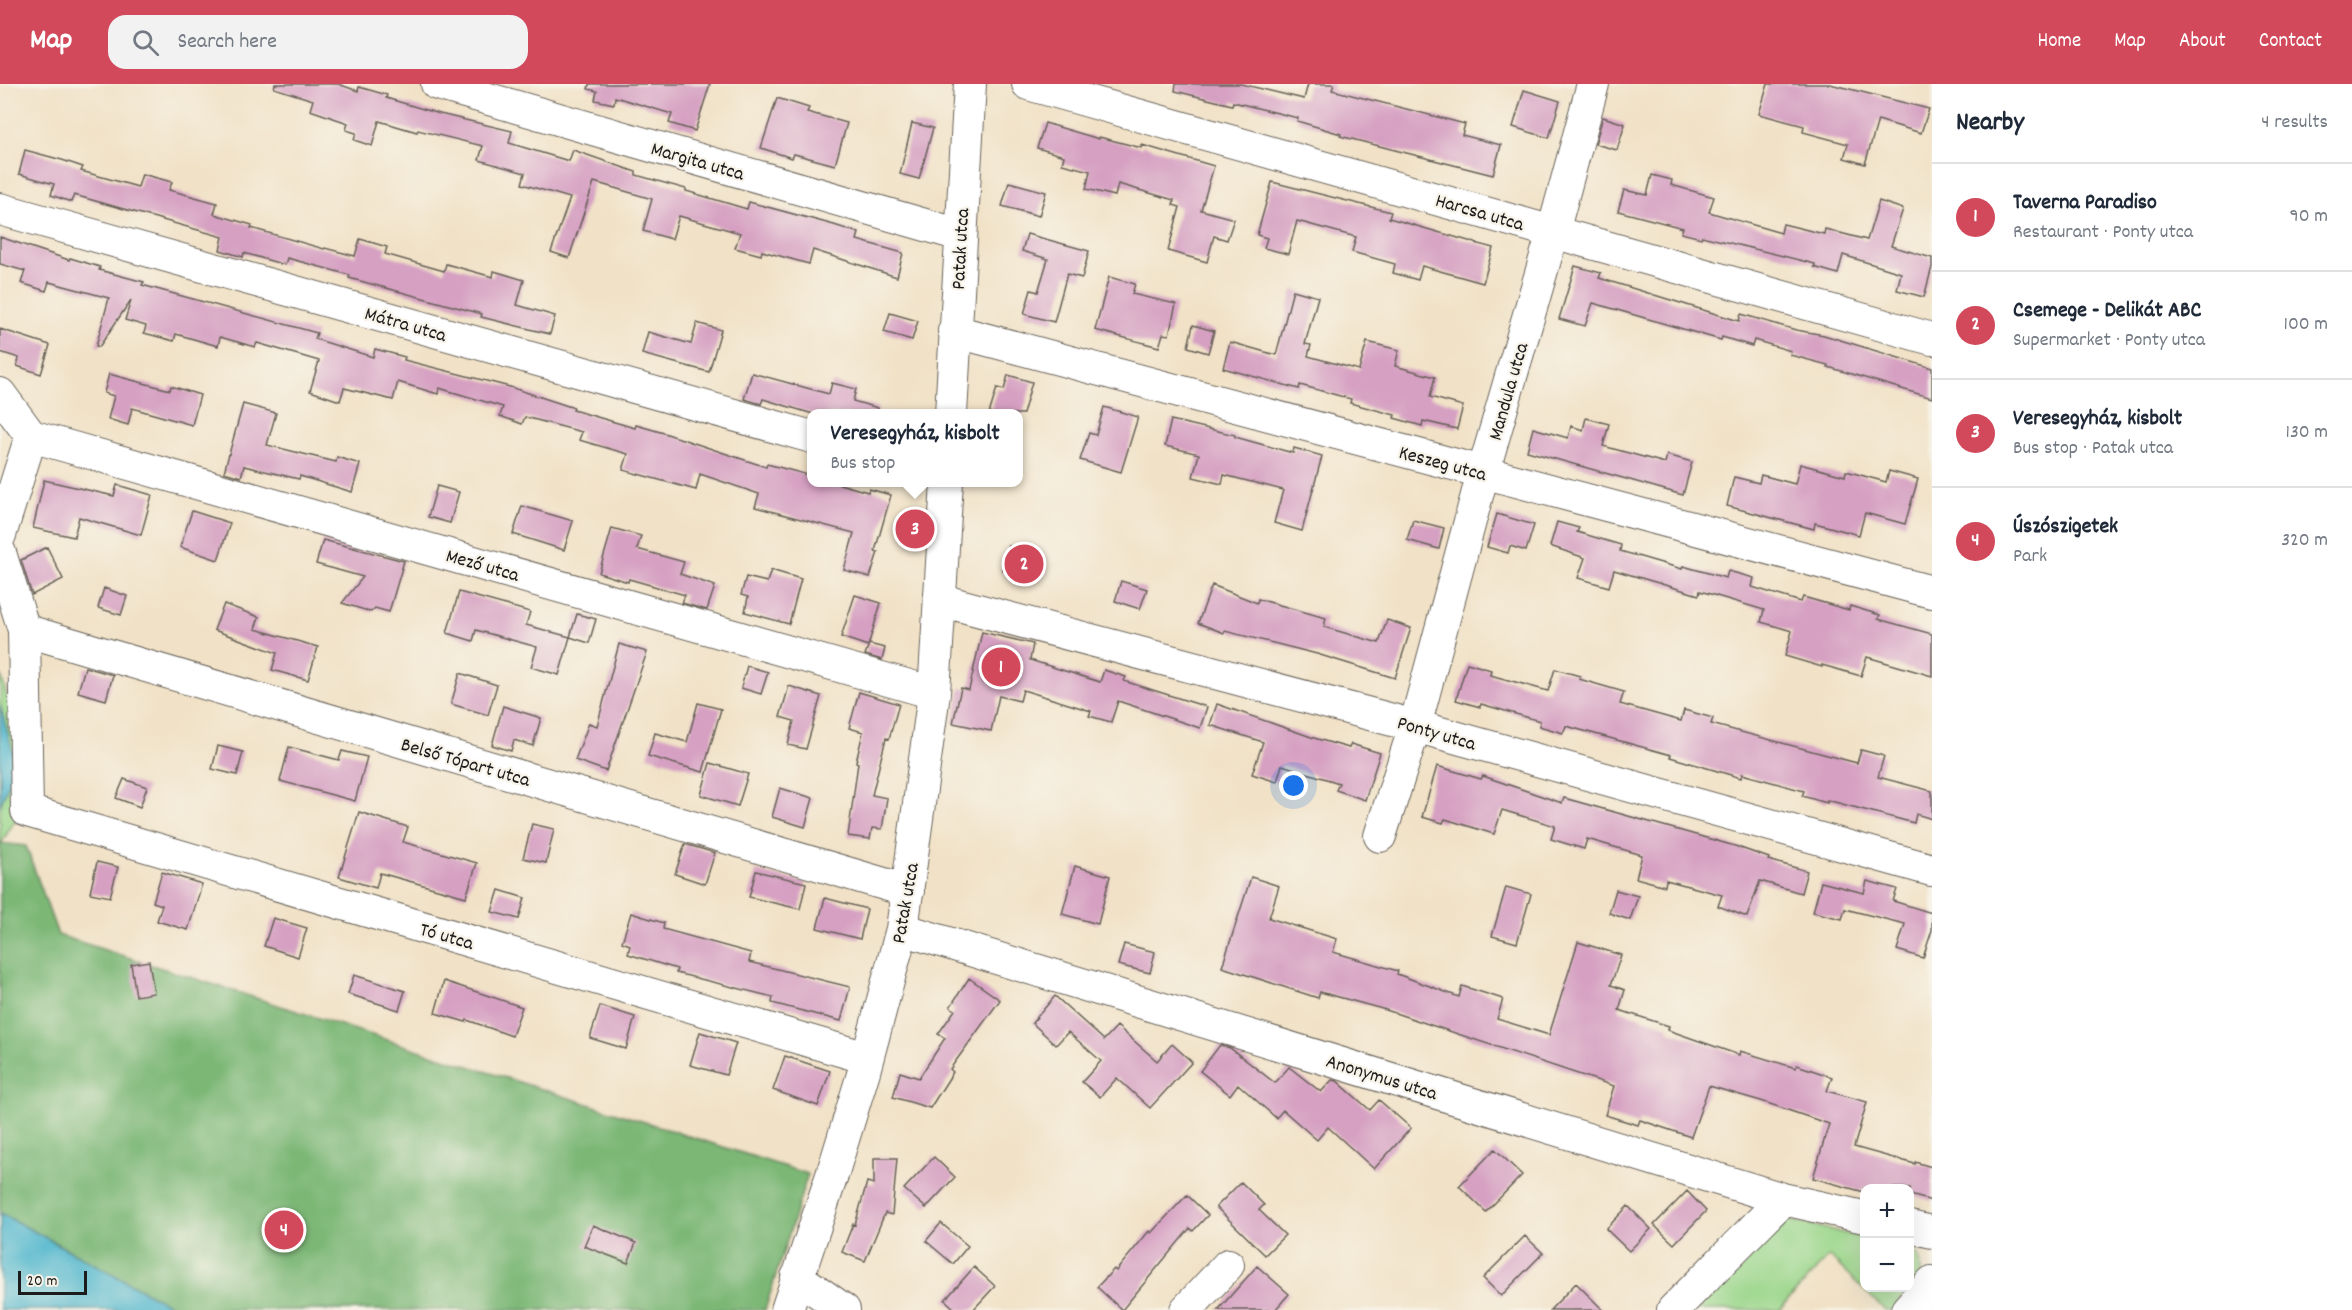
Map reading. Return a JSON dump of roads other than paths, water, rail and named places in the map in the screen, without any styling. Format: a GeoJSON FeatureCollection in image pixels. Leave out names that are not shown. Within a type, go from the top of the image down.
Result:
{"type":"FeatureCollection","features":[{"type":"Feature","properties":{"kind":"street","name":"Margita utca"},"geometry":{"type":"LineString","coordinates":[[437,84],[960,235]]}},
{"type":"Feature","properties":{"kind":"street","name":"Patak utca"},"geometry":{"type":"LineString","coordinates":[[951,409],[970,84]]}},
{"type":"Feature","properties":{"kind":"street","name":"Harcsa utca"},"geometry":{"type":"LineString","coordinates":[[1028,84],[1932,339]]}},
{"type":"Feature","properties":{"kind":"street","name":"Mandula utca"},"geometry":{"type":"LineString","coordinates":[[1380,836],[1415,726],[1483,473],[1593,84]]}},
{"type":"Feature","properties":{"kind":"street","name":"Mátra utca"},"geometry":{"type":"LineString","coordinates":[[0,209],[807,436]]}},
{"type":"Feature","properties":{"kind":"street","name":"Keszeg utca"},"geometry":{"type":"LineString","coordinates":[[954,331],[1932,592]]}},
{"type":"Feature","properties":{"kind":"street"},"geometry":{"type":"LineString","coordinates":[[0,394],[31,436],[0,535]]}},
{"type":"Feature","properties":{"kind":"street","name":"Mező utca"},"geometry":{"type":"LineString","coordinates":[[31,436],[934,693]]}},
{"type":"Feature","properties":{"kind":"street","name":"Patak utca"},"geometry":{"type":"LineString","coordinates":[[787,1310],[833,1172],[902,929],[934,693],[947,487]]}},
{"type":"Feature","properties":{"kind":"street"},"geometry":{"type":"LineString","coordinates":[[0,554],[24,630]]}},
{"type":"Feature","properties":{"kind":"street","name":"Ponty utca"},"geometry":{"type":"LineString","coordinates":[[940,600],[1415,726],[1932,870]]}},
{"type":"Feature","properties":{"kind":"street","name":"Tó utca"},"geometry":{"type":"LineString","coordinates":[[24,630],[27,811],[867,1058]]}},
{"type":"Feature","properties":{"kind":"street","name":"Belső Tópart utca"},"geometry":{"type":"LineString","coordinates":[[24,630],[908,891]]}},
{"type":"Feature","properties":{"kind":"street","name":"Anonymus utca"},"geometry":{"type":"LineString","coordinates":[[902,929],[1782,1199],[1860,1216]]}},
{"type":"Feature","properties":{"kind":"street"},"geometry":{"type":"LineString","coordinates":[[1672,1310],[1782,1199]]}},
{"type":"Feature","properties":{"kind":"street"},"geometry":{"type":"LineString","coordinates":[[1914,1228],[1932,1232]]}},
{"type":"Feature","properties":{"kind":"street"},"geometry":{"type":"LineString","coordinates":[[1186,1310],[1228,1265]]}},
{"type":"Feature","properties":{"kind":"street"},"geometry":{"type":"LineString","coordinates":[[797,1277],[844,1310]]}},
{"type":"Feature","properties":{"kind":"street"},"geometry":{"type":"LineString","coordinates":[[1907,1310],[1932,1282]]}},
{"type":"Feature","properties":{"kind":"water"},"geometry":{"type":"Polygon","coordinates":[[[0,705],[16,763],[0,807],[0,705]]]}},
{"type":"Feature","properties":{"kind":"water"},"geometry":{"type":"Polygon","coordinates":[[[0,1213],[179,1310],[0,1310],[0,1213]]]}},
{"type":"Feature","properties":{"kind":"place","name":"Veresegyház, kisbolt"},"geometry":{"type":"Point","coordinates":[915,529]}},
{"type":"Feature","properties":{"kind":"place","name":"Csemege - Delikát ABC"},"geometry":{"type":"Point","coordinates":[1024,564]}},
{"type":"Feature","properties":{"kind":"place","name":"Taverna Paradiso"},"geometry":{"type":"Point","coordinates":[1001,667]}},
{"type":"Feature","properties":{"kind":"place","name":"Úszószigetek"},"geometry":{"type":"Point","coordinates":[284,1230]}}]}
